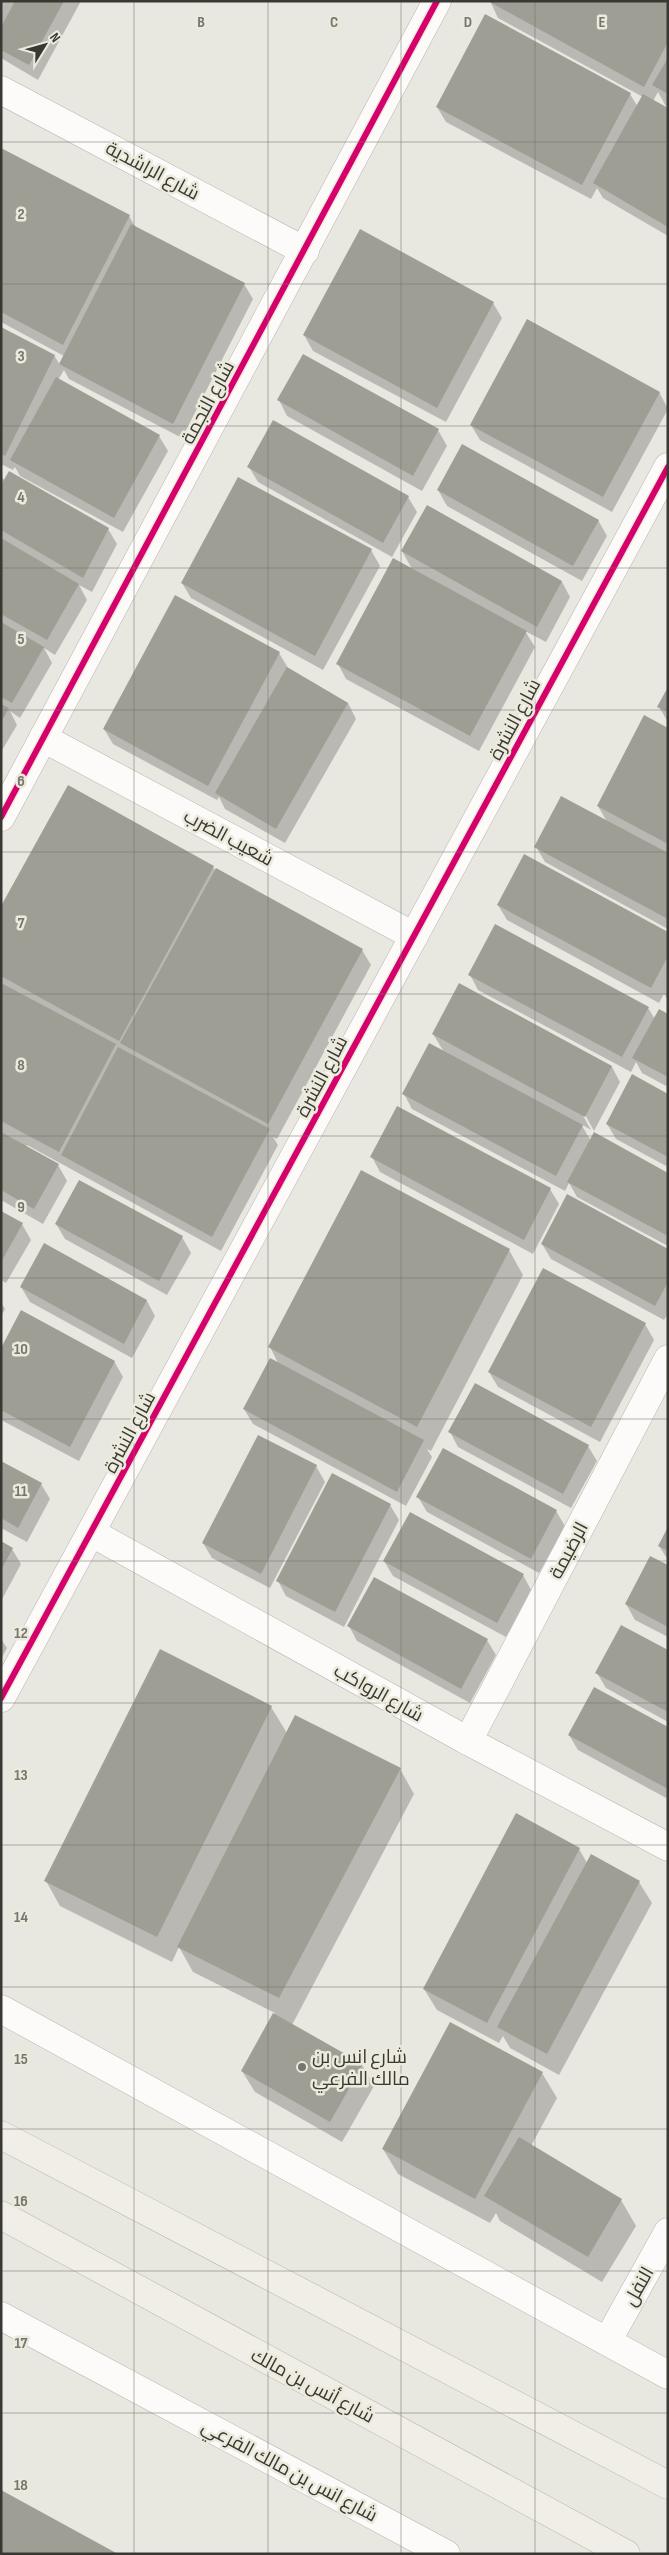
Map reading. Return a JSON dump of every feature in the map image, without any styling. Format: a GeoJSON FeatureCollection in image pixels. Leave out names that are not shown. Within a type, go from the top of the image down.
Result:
{"type":"FeatureCollection","features":[{"type":"Feature","properties":{"kind":"main road"},"geometry":{"type":"LineString","coordinates":[[1,2135],[668,2485]]}},
{"type":"Feature","properties":{"kind":"main road","name":"شارع أنس بن مالك"},"geometry":{"type":"LineString","coordinates":[[1,2215],[626,2554]]}},
{"type":"Feature","properties":{"kind":"street","name":"شارع النجمة"},"geometry":{"type":"LineString","coordinates":[[3,808],[44,738],[437,1]]}},
{"type":"Feature","properties":{"kind":"street","name":"شارع الراشدية"},"geometry":{"type":"LineString","coordinates":[[1,90],[305,251]]}},
{"type":"Feature","properties":{"kind":"street","name":"شارع النشرة"},"geometry":{"type":"LineString","coordinates":[[1,1698],[668,467]]}},
{"type":"Feature","properties":{"kind":"street","name":"شعيب الضرب"},"geometry":{"type":"LineString","coordinates":[[44,738],[414,936]]}},
{"type":"Feature","properties":{"kind":"street","name":"الرضيمة"},"geometry":{"type":"LineString","coordinates":[[468,1741],[668,1359]]}},
{"type":"Feature","properties":{"kind":"street","name":"شارع الرواكب"},"geometry":{"type":"LineString","coordinates":[[92,1533],[468,1741],[668,1847]]}},
{"type":"Feature","properties":{"kind":"street"},"geometry":{"type":"LineString","coordinates":[[1,2009],[608,2340],[668,2375]]}},
{"type":"Feature","properties":{"kind":"street","name":"النفل"},"geometry":{"type":"LineString","coordinates":[[608,2340],[668,2232]]}},
{"type":"Feature","properties":{"kind":"street","name":"شارع انس بن مالك الفرعي"},"geometry":{"type":"LineString","coordinates":[[1,2316],[446,2554]]}},
{"type":"Feature","properties":{"kind":"building"},"geometry":{"type":"Polygon","coordinates":[[[15,1],[64,1],[29,65],[1,50],[1,27],[15,1]]]}},
{"type":"Feature","properties":{"kind":"building"},"geometry":{"type":"Polygon","coordinates":[[[488,1],[668,1],[668,42],[644,87],[488,1]]]}},
{"type":"Feature","properties":{"kind":"building"},"geometry":{"type":"Polygon","coordinates":[[[485,14],[631,93],[582,185],[436,107],[485,14]]]}},
{"type":"Feature","properties":{"kind":"building"},"geometry":{"type":"Polygon","coordinates":[[[668,58],[668,94],[652,85],[668,58]]]}},
{"type":"Feature","properties":{"kind":"building"},"geometry":{"type":"Polygon","coordinates":[[[643,94],[668,108],[668,227],[593,183],[643,94]]]}},
{"type":"Feature","properties":{"kind":"building"},"geometry":{"type":"Polygon","coordinates":[[[1,148],[130,215],[63,345],[1,312],[1,148]]]}},
{"type":"Feature","properties":{"kind":"building"},"geometry":{"type":"Polygon","coordinates":[[[131,224],[245,283],[173,424],[59,364],[131,224]]]}},
{"type":"Feature","properties":{"kind":"building"},"geometry":{"type":"Polygon","coordinates":[[[360,229],[494,302],[437,408],[303,335],[360,229]]]}},
{"type":"Feature","properties":{"kind":"building"},"geometry":{"type":"Polygon","coordinates":[[[527,319],[660,392],[603,497],[470,425],[527,319]]]}},
{"type":"Feature","properties":{"kind":"building"},"geometry":{"type":"Polygon","coordinates":[[[1,327],[55,355],[5,456],[1,454],[1,327]]]}},
{"type":"Feature","properties":{"kind":"building"},"geometry":{"type":"Polygon","coordinates":[[[303,354],[439,429],[413,476],[277,400],[303,354]]]}},
{"type":"Feature","properties":{"kind":"building"},"geometry":{"type":"Polygon","coordinates":[[[56,377],[160,435],[114,518],[10,460],[56,377]]]}},
{"type":"Feature","properties":{"kind":"building"},"geometry":{"type":"Polygon","coordinates":[[[273,420],[409,496],[383,543],[247,467],[273,420]]]}},
{"type":"Feature","properties":{"kind":"building"},"geometry":{"type":"Polygon","coordinates":[[[462,444],[599,520],[573,566],[437,490],[462,444]]]}},
{"type":"Feature","properties":{"kind":"building"},"geometry":{"type":"Polygon","coordinates":[[[9,471],[109,528],[83,578],[1,530],[1,485],[9,471]]]}},
{"type":"Feature","properties":{"kind":"building"},"geometry":{"type":"Polygon","coordinates":[[[238,477],[372,549],[315,656],[181,583],[238,477]]]}},
{"type":"Feature","properties":{"kind":"building"},"geometry":{"type":"Polygon","coordinates":[[[427,505],[562,581],[537,627],[401,551],[427,505]]]}},
{"type":"Feature","properties":{"kind":"building"},"geometry":{"type":"Polygon","coordinates":[[[1,538],[79,584],[47,640],[1,614],[1,538]]]}},
{"type":"Feature","properties":{"kind":"building"},"geometry":{"type":"Polygon","coordinates":[[[393,558],[527,631],[470,736],[336,664],[393,558]]]}},
{"type":"Feature","properties":{"kind":"building"},"geometry":{"type":"Polygon","coordinates":[[[175,595],[280,652],[208,786],[103,729],[175,595]]]}},
{"type":"Feature","properties":{"kind":"building"},"geometry":{"type":"Polygon","coordinates":[[[1,622],[44,647],[12,703],[1,697],[1,622]]]}},
{"type":"Feature","properties":{"kind":"building"},"geometry":{"type":"Polygon","coordinates":[[[287,667],[348,703],[276,829],[215,793],[287,667]]]}},
{"type":"Feature","properties":{"kind":"building"},"geometry":{"type":"Polygon","coordinates":[[[668,687],[668,712],[657,707],[668,687]]]}},
{"type":"Feature","properties":{"kind":"building"},"geometry":{"type":"Polygon","coordinates":[[[1,704],[9,708],[1,722],[1,704]]]}},
{"type":"Feature","properties":{"kind":"building"},"geometry":{"type":"Polygon","coordinates":[[[644,715],[668,728],[668,844],[597,806],[644,715]]]}},
{"type":"Feature","properties":{"kind":"building"},"geometry":{"type":"Polygon","coordinates":[[[68,785],[214,866],[119,1041],[1,976],[1,906],[68,785]]]}},
{"type":"Feature","properties":{"kind":"building"},"geometry":{"type":"Polygon","coordinates":[[[561,796],[668,853],[668,919],[534,847],[561,796]]]}},
{"type":"Feature","properties":{"kind":"building"},"geometry":{"type":"Polygon","coordinates":[[[524,854],[668,932],[668,956],[651,988],[497,905],[524,854]]]}},
{"type":"Feature","properties":{"kind":"building"},"geometry":{"type":"Polygon","coordinates":[[[216,868],[363,949],[268,1124],[120,1043],[216,868]]]}},
{"type":"Feature","properties":{"kind":"building"},"geometry":{"type":"Polygon","coordinates":[[[495,924],[649,1007],[622,1057],[468,975],[495,924]]]}},
{"type":"Feature","properties":{"kind":"building"},"geometry":{"type":"Polygon","coordinates":[[[1,983],[116,1044],[59,1152],[1,1121],[1,983]]]}},
{"type":"Feature","properties":{"kind":"building"},"geometry":{"type":"Polygon","coordinates":[[[459,983],[612,1066],[585,1117],[432,1034],[459,983]]]}},
{"type":"Feature","properties":{"kind":"building"},"geometry":{"type":"Polygon","coordinates":[[[659,1009],[668,1014],[668,1077],[632,1058],[659,1009]]]}},
{"type":"Feature","properties":{"kind":"building"},"geometry":{"type":"Polygon","coordinates":[[[429,1043],[583,1125],[556,1176],[402,1094],[429,1043]]]}},
{"type":"Feature","properties":{"kind":"building"},"geometry":{"type":"Polygon","coordinates":[[[118,1047],[270,1129],[212,1237],[61,1155],[118,1047]]]}},
{"type":"Feature","properties":{"kind":"building"},"geometry":{"type":"Polygon","coordinates":[[[632,1074],[668,1094],[668,1157],[606,1124],[632,1074]]]}},
{"type":"Feature","properties":{"kind":"building"},"geometry":{"type":"Polygon","coordinates":[[[397,1106],[551,1188],[524,1240],[370,1157],[397,1106]]]}},
{"type":"Feature","properties":{"kind":"building"},"geometry":{"type":"Polygon","coordinates":[[[1,1132],[59,1164],[34,1209],[1,1190],[1,1132]]]}},
{"type":"Feature","properties":{"kind":"building"},"geometry":{"type":"Polygon","coordinates":[[[594,1132],[668,1173],[668,1236],[567,1182],[594,1132]]]}},
{"type":"Feature","properties":{"kind":"building"},"geometry":{"type":"Polygon","coordinates":[[[361,1170],[510,1249],[417,1427],[268,1347],[361,1170]]]}},
{"type":"Feature","properties":{"kind":"building"},"geometry":{"type":"Polygon","coordinates":[[[79,1180],[183,1236],[159,1281],[55,1224],[79,1180]]]}},
{"type":"Feature","properties":{"kind":"building"},"geometry":{"type":"Polygon","coordinates":[[[567,1194],[668,1249],[668,1282],[655,1306],[541,1244],[567,1194]]]}},
{"type":"Feature","properties":{"kind":"building"},"geometry":{"type":"Polygon","coordinates":[[[1,1211],[23,1223],[1,1262],[1,1211]]]}},
{"type":"Feature","properties":{"kind":"building"},"geometry":{"type":"Polygon","coordinates":[[[44,1243],[147,1300],[124,1344],[20,1287],[44,1243]]]}},
{"type":"Feature","properties":{"kind":"building"},"geometry":{"type":"Polygon","coordinates":[[[543,1268],[646,1323],[591,1427],[488,1372],[543,1268]]]}},
{"type":"Feature","properties":{"kind":"building"},"geometry":{"type":"Polygon","coordinates":[[[21,1310],[115,1361],[70,1447],[1,1410],[1,1348],[21,1310]]]}},
{"type":"Feature","properties":{"kind":"building"},"geometry":{"type":"Polygon","coordinates":[[[270,1358],[424,1440],[397,1492],[243,1409],[270,1358]]]}},
{"type":"Feature","properties":{"kind":"building"},"geometry":{"type":"Polygon","coordinates":[[[475,1383],[589,1445],[563,1494],[448,1432],[475,1383]]]}},
{"type":"Feature","properties":{"kind":"building"},"geometry":{"type":"Polygon","coordinates":[[[258,1435],[317,1465],[261,1574],[202,1543],[258,1435]]]}},
{"type":"Feature","properties":{"kind":"building"},"geometry":{"type":"Polygon","coordinates":[[[443,1448],[557,1510],[531,1559],[416,1497],[443,1448]]]}},
{"type":"Feature","properties":{"kind":"building"},"geometry":{"type":"Polygon","coordinates":[[[1,1461],[42,1483],[18,1528],[1,1518],[1,1461]]]}},
{"type":"Feature","properties":{"kind":"building"},"geometry":{"type":"Polygon","coordinates":[[[332,1473],[391,1504],[335,1612],[276,1581],[332,1473]]]}},
{"type":"Feature","properties":{"kind":"building"},"geometry":{"type":"Polygon","coordinates":[[[410,1512],[524,1574],[497,1623],[383,1561],[410,1512]]]}},
{"type":"Feature","properties":{"kind":"building"},"geometry":{"type":"Polygon","coordinates":[[[668,1527],[668,1551],[658,1546],[668,1527]]]}},
{"type":"Feature","properties":{"kind":"building"},"geometry":{"type":"Polygon","coordinates":[[[1,1541],[13,1548],[1,1570],[1,1541]]]}},
{"type":"Feature","properties":{"kind":"building"},"geometry":{"type":"Polygon","coordinates":[[[650,1556],[668,1565],[668,1627],[625,1604],[650,1556]]]}},
{"type":"Feature","properties":{"kind":"building"},"geometry":{"type":"Polygon","coordinates":[[[374,1577],[488,1639],[461,1689],[347,1626],[374,1577]]]}},
{"type":"Feature","properties":{"kind":"building"},"geometry":{"type":"Polygon","coordinates":[[[621,1625],[668,1650],[668,1712],[595,1673],[621,1625]]]}},
{"type":"Feature","properties":{"kind":"building"},"geometry":{"type":"Polygon","coordinates":[[[160,1649],[272,1706],[157,1937],[44,1881],[160,1649]]]}},
{"type":"Feature","properties":{"kind":"building"},"geometry":{"type":"Polygon","coordinates":[[[594,1687],[668,1727],[668,1789],[568,1735],[594,1687]]]}},
{"type":"Feature","properties":{"kind":"building"},"geometry":{"type":"Polygon","coordinates":[[[295,1715],[401,1768],[279,1998],[177,1947],[295,1715]]]}},
{"type":"Feature","properties":{"kind":"building"},"geometry":{"type":"Polygon","coordinates":[[[516,1813],[580,1848],[487,2023],[423,1989],[516,1813]]]}},
{"type":"Feature","properties":{"kind":"building"},"geometry":{"type":"Polygon","coordinates":[[[591,1854],[640,1881],[547,2054],[497,2027],[591,1854]]]}},
{"type":"Feature","properties":{"kind":"building","name":"شارع انس بن مالك الفرعي"},"geometry":{"type":"Polygon","coordinates":[[[273,2013],[363,2064],[330,2122],[241,2071],[273,2013]]]}},
{"type":"Feature","properties":{"kind":"building"},"geometry":{"type":"Polygon","coordinates":[[[450,2022],[543,2072],[475,2199],[382,2149],[450,2022]]]}},
{"type":"Feature","properties":{"kind":"building"},"geometry":{"type":"Polygon","coordinates":[[[519,2137],[622,2199],[588,2257],[484,2196],[519,2137]]]}},
{"type":"Feature","properties":{"kind":"building"},"geometry":{"type":"Polygon","coordinates":[[[1,2490],[118,2554],[1,2554],[1,2490]]]}},
{"type":"Feature","properties":{"kind":"cycle path"},"geometry":{"type":"LineString","coordinates":[[1,817],[437,1]]}},
{"type":"Feature","properties":{"kind":"cycle path"},"geometry":{"type":"LineString","coordinates":[[1,1698],[668,467]]}},
{"type":"Feature","properties":{"kind":"place","name":"شارع انس بن مالك الفرعي"},"geometry":{"type":"Point","coordinates":[302,2067]}}]}
